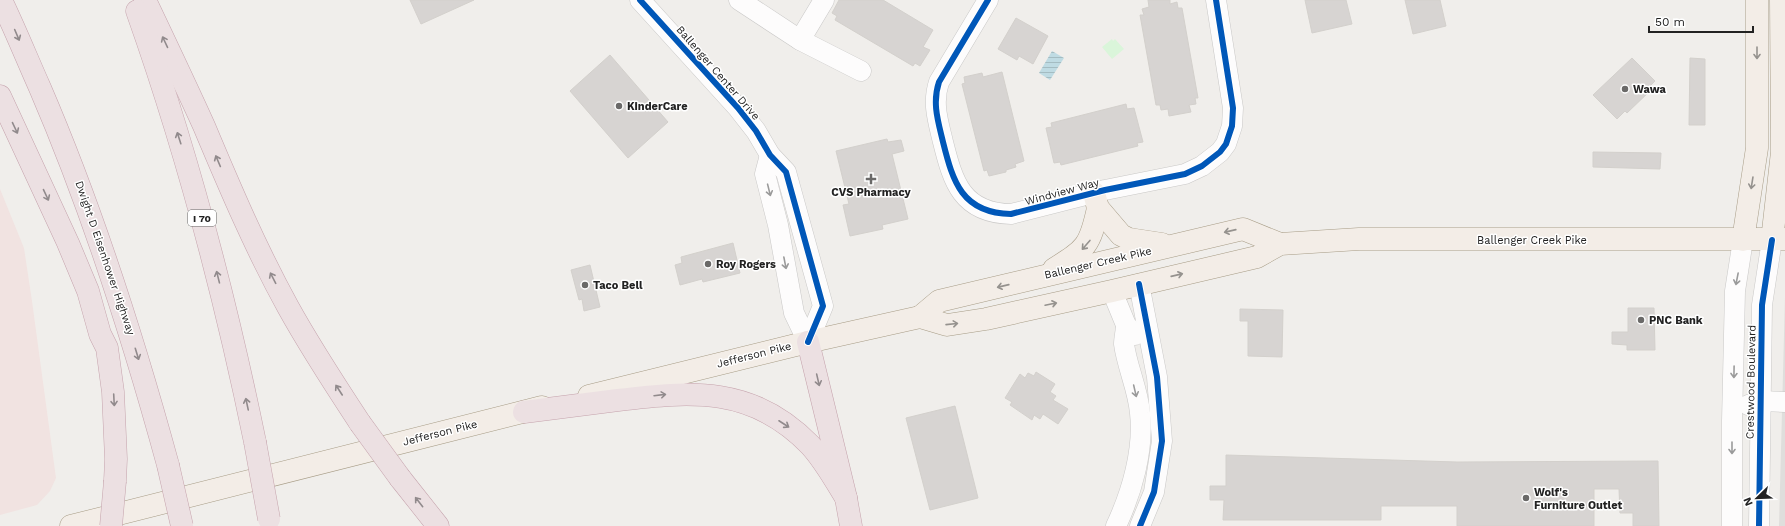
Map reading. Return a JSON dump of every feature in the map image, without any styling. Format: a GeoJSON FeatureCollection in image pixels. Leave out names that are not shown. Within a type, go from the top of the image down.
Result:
{"type":"FeatureCollection","features":[{"type":"Feature","properties":{"kind":"highway","name":"Dwight D Eisenhower Highway"},"geometry":{"type":"LineString","coordinates":[[1,0],[54,120],[82,190],[119,295],[145,380],[168,465],[182,526]]}},
{"type":"Feature","properties":{"kind":"highway","name":"I 70"},"geometry":{"type":"LineString","coordinates":[[132,0],[186,159],[236,351],[270,523]]}},
{"type":"Feature","properties":{"kind":"highway"},"geometry":{"type":"LineString","coordinates":[[145,0],[203,125],[234,200],[288,307],[315,353],[360,423],[400,478],[438,526]]}},
{"type":"Feature","properties":{"kind":"highway"},"geometry":{"type":"LineString","coordinates":[[0,96],[68,243],[88,291],[100,334],[107,348],[114,400],[116,452],[111,526]]}},
{"type":"Feature","properties":{"kind":"highway"},"geometry":{"type":"LineString","coordinates":[[54,120],[102,294],[111,333],[107,348]]}},
{"type":"Feature","properties":{"kind":"highway"},"geometry":{"type":"LineString","coordinates":[[808,342],[846,498],[850,526]]}},
{"type":"Feature","properties":{"kind":"highway"},"geometry":{"type":"LineString","coordinates":[[524,412],[668,394],[697,394],[724,397],[748,404],[791,428],[810,446],[827,468],[846,498]]}},
{"type":"Feature","properties":{"kind":"main road","name":"Crestwood Boulevard"},"geometry":{"type":"LineString","coordinates":[[1743,240],[1758,148],[1757,0]]}},
{"type":"Feature","properties":{"kind":"main road","name":"Crestwood Boulevard"},"geometry":{"type":"LineString","coordinates":[[1778,240],[1782,152],[1781,0]]}},
{"type":"Feature","properties":{"kind":"main road"},"geometry":{"type":"LineString","coordinates":[[1096,201],[1121,235],[1129,238],[1169,245]]}},
{"type":"Feature","properties":{"kind":"main road"},"geometry":{"type":"LineString","coordinates":[[1040,277],[1075,256],[1090,241],[1096,201]]}},
{"type":"Feature","properties":{"kind":"main road","name":"Ballenger Creek Pike"},"geometry":{"type":"LineString","coordinates":[[808,342],[920,317],[939,301],[1100,264],[1169,245],[1243,228],[1280,244]]}},
{"type":"Feature","properties":{"kind":"main road","name":"Ballenger Creek Pike"},"geometry":{"type":"LineString","coordinates":[[920,317],[947,325],[986,319],[1112,291],[1256,256],[1280,244],[1359,239],[1778,240]]}},
{"type":"Feature","properties":{"kind":"main road","name":"Jefferson Pike"},"geometry":{"type":"LineString","coordinates":[[71,526],[808,342]]}},
{"type":"Feature","properties":{"kind":"street","name":"Ballenger Center Drive"},"geometry":{"type":"LineString","coordinates":[[640,0],[738,108],[756,131],[770,155],[786,172],[823,306],[808,342]]}},
{"type":"Feature","properties":{"kind":"street"},"geometry":{"type":"LineString","coordinates":[[739,0],[800,40],[861,71]]}},
{"type":"Feature","properties":{"kind":"street"},"geometry":{"type":"LineString","coordinates":[[800,40],[824,0]]}},
{"type":"Feature","properties":{"kind":"street","name":"Windview Way"},"geometry":{"type":"LineString","coordinates":[[988,0],[944,73],[936,93],[936,116],[951,174],[957,186],[966,197],[977,206],[1004,214],[1018,214],[1096,201],[1185,174],[1202,166],[1220,152],[1226,144],[1232,126],[1233,108],[1216,0]]}},
{"type":"Feature","properties":{"kind":"street"},"geometry":{"type":"LineString","coordinates":[[770,155],[766,174],[778,225],[794,313],[808,342]]}},
{"type":"Feature","properties":{"kind":"street","name":"Crestwood Boulevard"},"geometry":{"type":"LineString","coordinates":[[1732,526],[1735,291],[1743,240]]}},
{"type":"Feature","properties":{"kind":"street","name":"Crestwood Boulevard"},"geometry":{"type":"LineString","coordinates":[[1759,526],[1762,305],[1778,240]]}},
{"type":"Feature","properties":{"kind":"street"},"geometry":{"type":"LineString","coordinates":[[1139,284],[1157,376],[1162,441],[1154,492],[1140,526]]}},
{"type":"Feature","properties":{"kind":"street"},"geometry":{"type":"LineString","coordinates":[[1112,291],[1126,325],[1135,335],[1145,373],[1150,376],[1157,376]]}},
{"type":"Feature","properties":{"kind":"street"},"geometry":{"type":"LineString","coordinates":[[1116,526],[1126,505],[1139,452],[1140,439],[1140,412],[1124,342],[1126,325]]}},
{"type":"Feature","properties":{"kind":"street"},"geometry":{"type":"LineString","coordinates":[[1733,409],[1761,401],[1785,402]]}},
{"type":"Feature","properties":{"kind":"shaded area"},"geometry":{"type":"Polygon","coordinates":[[[0,189],[24,248],[56,478],[50,491],[37,505],[0,515],[0,189]]]}},
{"type":"Feature","properties":{"kind":"shaded area"},"geometry":{"type":"Polygon","coordinates":[[[1785,297],[1785,526],[1779,526],[1785,297]]]}},
{"type":"Feature","properties":{"kind":"green space"},"geometry":{"type":"Polygon","coordinates":[[[1112,39],[1113,41],[1115,39],[1124,49],[1112,59],[1102,47],[1112,39]]]}},
{"type":"Feature","properties":{"kind":"water"},"geometry":{"type":"Polygon","coordinates":[[[1052,51],[1064,58],[1050,80],[1039,73],[1052,51]]]}},
{"type":"Feature","properties":{"kind":"building"},"geometry":{"type":"Polygon","coordinates":[[[410,0],[474,0],[421,24],[410,0]]]}},
{"type":"Feature","properties":{"kind":"building"},"geometry":{"type":"Polygon","coordinates":[[[839,0],[883,0],[933,30],[923,47],[930,50],[920,66],[915,63],[913,66],[835,20],[837,16],[832,13],[839,0]]]}},
{"type":"Feature","properties":{"kind":"building"},"geometry":{"type":"Polygon","coordinates":[[[1148,0],[1170,0],[1170,4],[1177,2],[1178,8],[1182,8],[1198,98],[1195,98],[1196,104],[1189,105],[1191,112],[1169,116],[1168,109],[1161,110],[1160,105],[1156,105],[1140,15],[1144,15],[1142,9],[1149,7],[1148,0]]]}},
{"type":"Feature","properties":{"kind":"building"},"geometry":{"type":"Polygon","coordinates":[[[1305,0],[1346,0],[1352,24],[1312,33],[1305,0]]]}},
{"type":"Feature","properties":{"kind":"building"},"geometry":{"type":"Polygon","coordinates":[[[1405,0],[1440,0],[1446,26],[1413,34],[1405,0]]]}},
{"type":"Feature","properties":{"kind":"building"},"geometry":{"type":"Polygon","coordinates":[[[1016,18],[1048,36],[1033,64],[1019,56],[1017,60],[998,49],[1016,18]]]}},
{"type":"Feature","properties":{"kind":"building","name":"KinderCare"},"geometry":{"type":"Polygon","coordinates":[[[610,55],[668,122],[628,158],[570,91],[610,55]]]}},
{"type":"Feature","properties":{"kind":"building","name":"Wawa"},"geometry":{"type":"Polygon","coordinates":[[[1632,58],[1655,81],[1648,88],[1651,90],[1627,113],[1625,111],[1617,119],[1593,95],[1632,58]]]}},
{"type":"Feature","properties":{"kind":"building","name":"Wawa"},"geometry":{"type":"Polygon","coordinates":[[[1690,58],[1705,59],[1705,125],[1689,125],[1690,58]]]}},
{"type":"Feature","properties":{"kind":"building"},"geometry":{"type":"Polygon","coordinates":[[[1002,72],[1024,161],[1015,164],[1016,167],[1006,170],[1006,172],[989,176],[987,170],[984,171],[962,84],[965,83],[964,77],[982,73],[983,77],[1002,72]]]}},
{"type":"Feature","properties":{"kind":"building"},"geometry":{"type":"Polygon","coordinates":[[[1126,104],[1127,109],[1134,108],[1143,142],[1137,143],[1138,146],[1061,165],[1060,162],[1054,163],[1046,128],[1052,127],[1051,123],[1126,104]]]}},
{"type":"Feature","properties":{"kind":"building","name":"CVS Pharmacy"},"geometry":{"type":"Polygon","coordinates":[[[887,139],[888,142],[901,140],[904,151],[892,154],[908,219],[882,225],[883,229],[850,236],[843,205],[849,204],[836,151],[887,139]]]}},
{"type":"Feature","properties":{"kind":"building"},"geometry":{"type":"Polygon","coordinates":[[[1593,152],[1661,153],[1660,169],[1593,167],[1593,152]]]}},
{"type":"Feature","properties":{"kind":"building","name":"Roy Rogers"},"geometry":{"type":"Polygon","coordinates":[[[733,243],[740,273],[703,282],[702,279],[680,285],[675,265],[682,263],[681,257],[733,243]]]}},
{"type":"Feature","properties":{"kind":"building","name":"Taco Bell"},"geometry":{"type":"Polygon","coordinates":[[[590,265],[600,307],[584,311],[582,299],[579,300],[571,270],[590,265]]]}},
{"type":"Feature","properties":{"kind":"building","name":"PNC Bank"},"geometry":{"type":"Polygon","coordinates":[[[1628,308],[1654,308],[1655,350],[1627,350],[1627,345],[1612,344],[1612,332],[1628,332],[1628,308]]]}},
{"type":"Feature","properties":{"kind":"building"},"geometry":{"type":"Polygon","coordinates":[[[1240,309],[1283,310],[1282,357],[1248,356],[1248,321],[1240,321],[1240,309]]]}},
{"type":"Feature","properties":{"kind":"building"},"geometry":{"type":"Polygon","coordinates":[[[1036,372],[1055,384],[1050,392],[1056,396],[1053,400],[1068,409],[1058,424],[1043,414],[1040,419],[1034,415],[1032,420],[1010,405],[1012,402],[1005,398],[1020,374],[1025,378],[1028,373],[1034,376],[1036,372]]]}},
{"type":"Feature","properties":{"kind":"building"},"geometry":{"type":"Polygon","coordinates":[[[955,406],[978,498],[930,510],[906,418],[955,406]]]}},
{"type":"Feature","properties":{"kind":"building"},"geometry":{"type":"Polygon","coordinates":[[[1226,455],[1457,462],[1658,461],[1659,526],[1633,526],[1633,513],[1620,513],[1619,489],[1594,489],[1594,526],[1457,526],[1457,506],[1381,506],[1381,520],[1223,520],[1224,500],[1210,500],[1210,486],[1226,486],[1226,455]]]}},
{"type":"Feature","properties":{"kind":"cycle path"},"geometry":{"type":"LineString","coordinates":[[640,0],[738,108],[756,131],[770,155],[786,172],[823,306],[808,342]]}},
{"type":"Feature","properties":{"kind":"cycle path"},"geometry":{"type":"LineString","coordinates":[[988,0],[939,82],[936,97],[936,112],[951,170],[962,193],[981,208],[994,212],[1011,214],[1105,190],[1185,174],[1202,166],[1220,152],[1226,144],[1232,126],[1233,108],[1216,0]]}},
{"type":"Feature","properties":{"kind":"cycle path"},"geometry":{"type":"LineString","coordinates":[[1759,526],[1762,305],[1772,240]]}},
{"type":"Feature","properties":{"kind":"cycle path"},"geometry":{"type":"LineString","coordinates":[[1139,284],[1157,377],[1162,441],[1154,492],[1140,526]]}},
{"type":"Feature","properties":{"kind":"place","name":"Wawa"},"geometry":{"type":"Point","coordinates":[1625,89]}},
{"type":"Feature","properties":{"kind":"place","name":"KinderCare"},"geometry":{"type":"Point","coordinates":[619,106]}},
{"type":"Feature","properties":{"kind":"place","name":"CVS Pharmacy"},"geometry":{"type":"Point","coordinates":[871,179]}},
{"type":"Feature","properties":{"kind":"place","name":"Roy Rogers"},"geometry":{"type":"Point","coordinates":[708,264]}},
{"type":"Feature","properties":{"kind":"place","name":"Taco Bell"},"geometry":{"type":"Point","coordinates":[585,285]}},
{"type":"Feature","properties":{"kind":"place","name":"PNC Bank"},"geometry":{"type":"Point","coordinates":[1641,320]}},
{"type":"Feature","properties":{"kind":"place","name":"Wolf's Furniture Outlet"},"geometry":{"type":"Point","coordinates":[1526,498]}}]}
